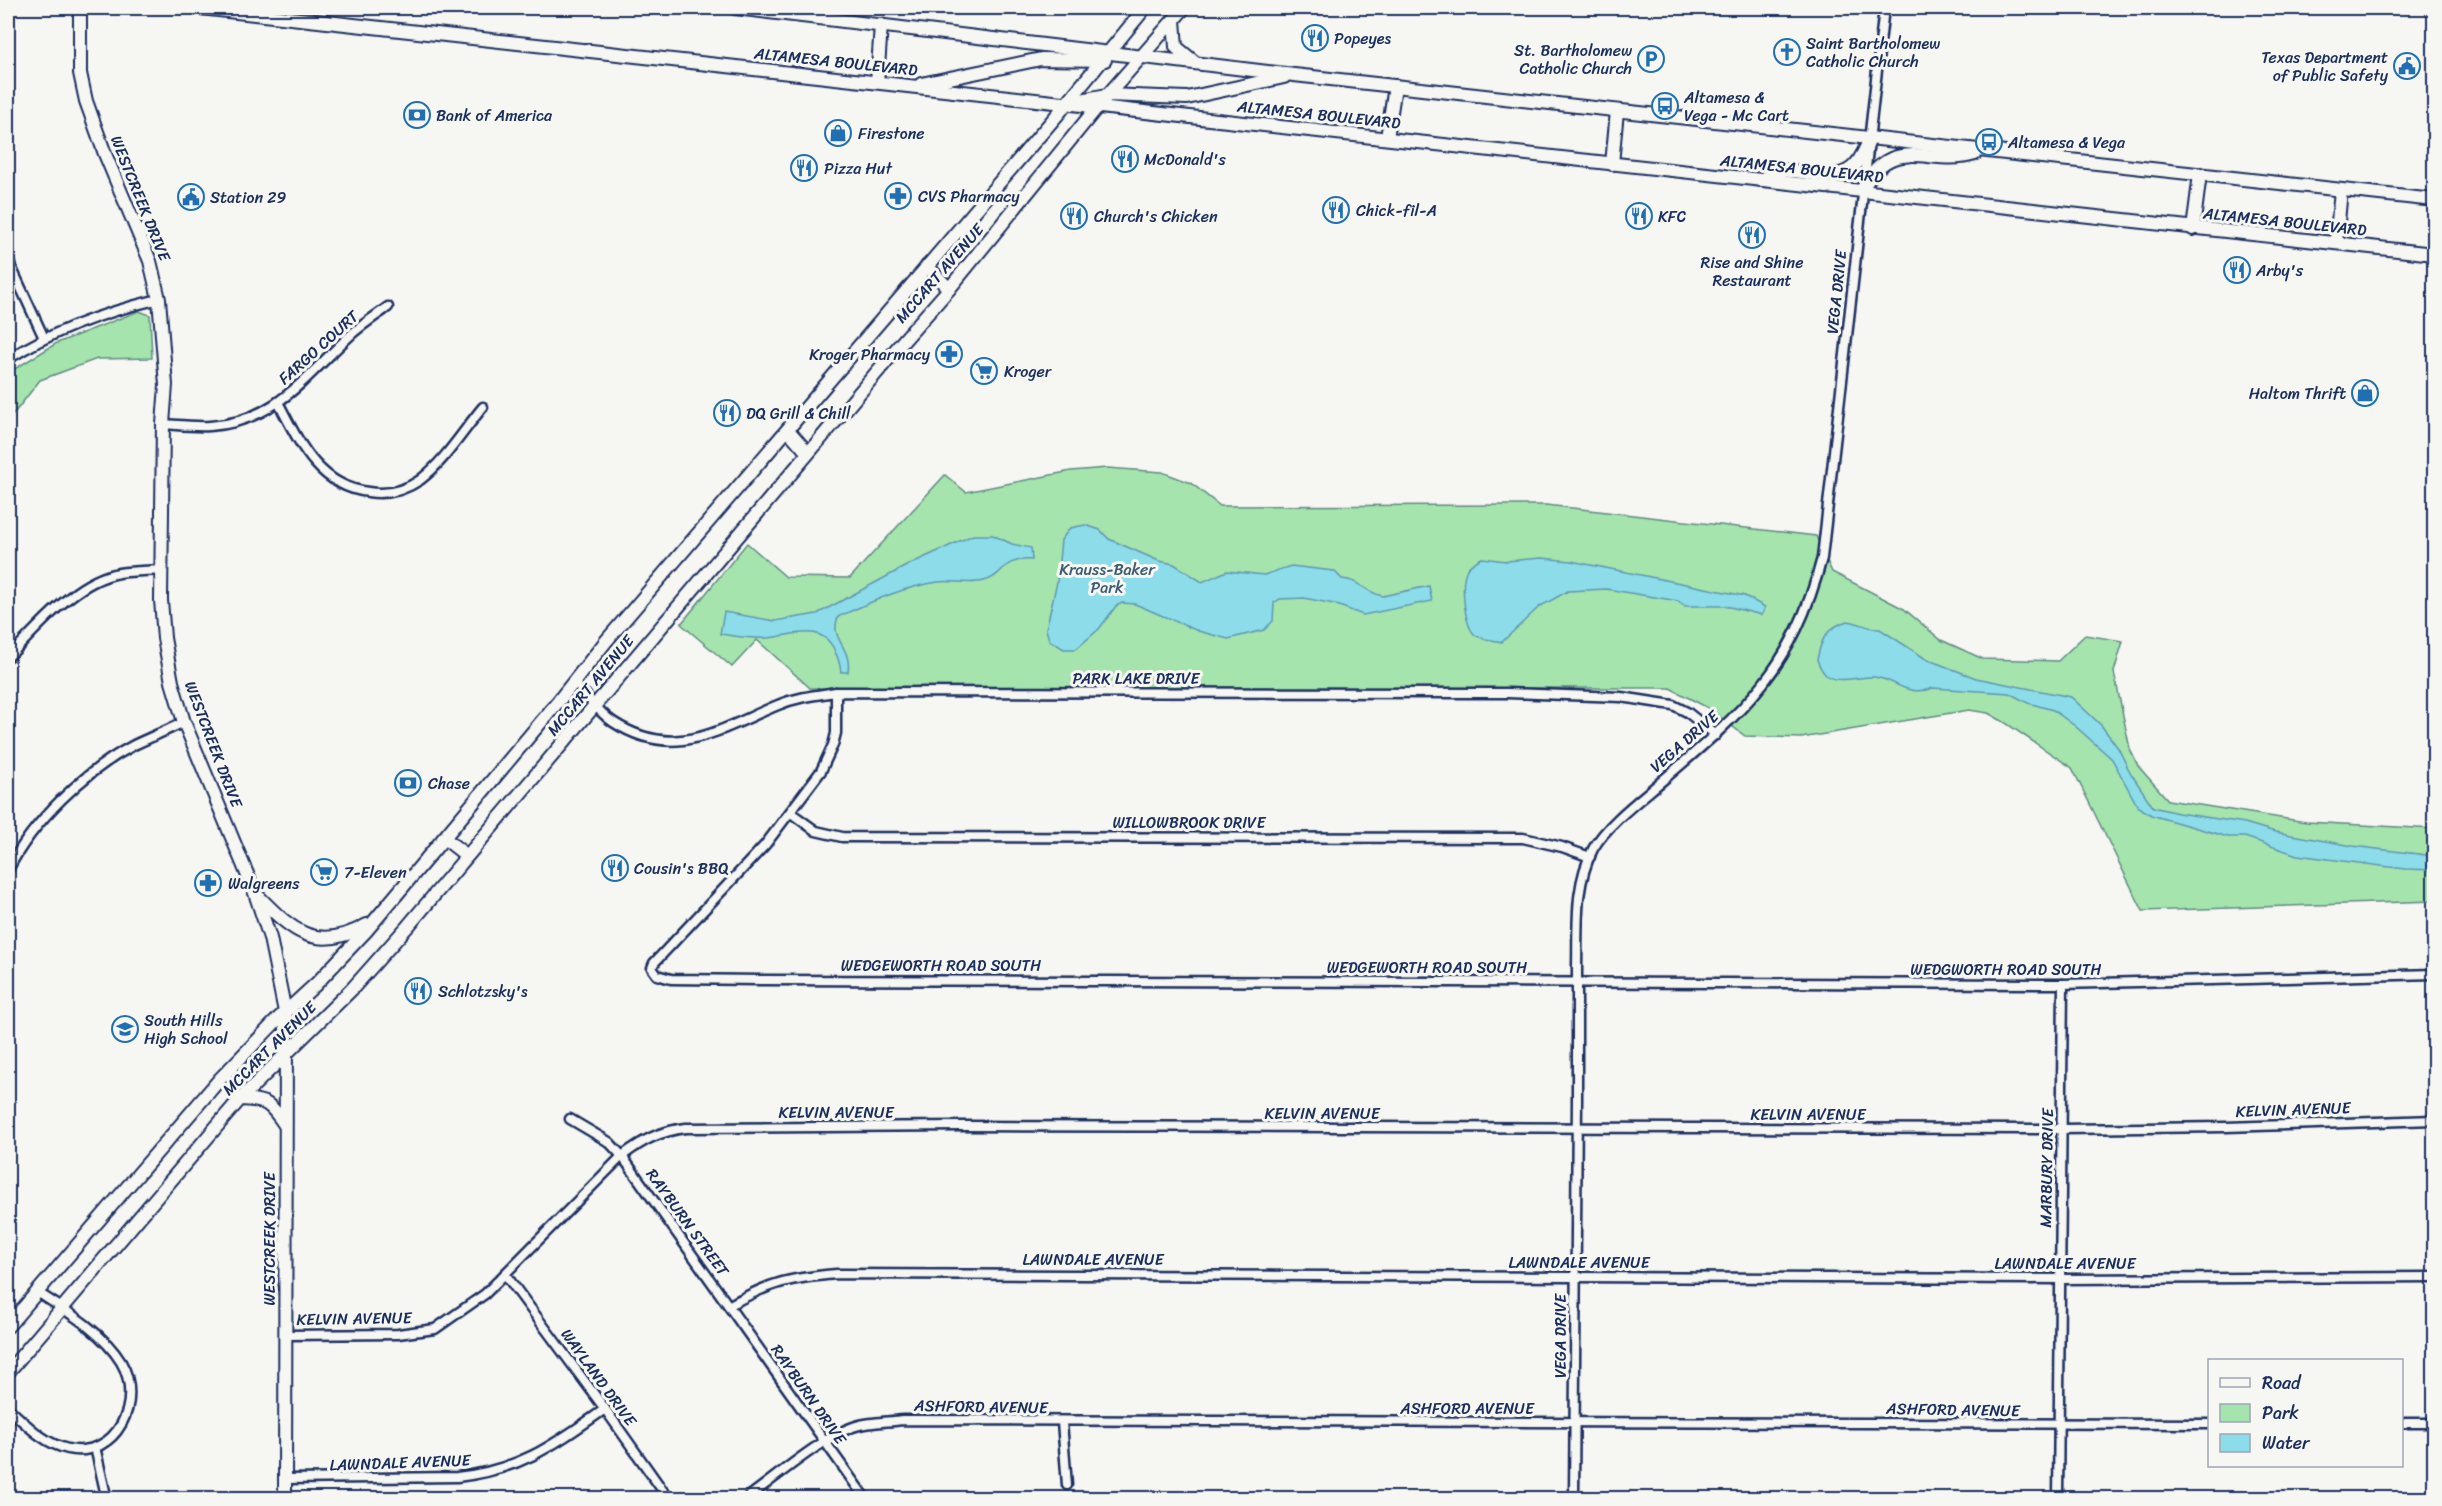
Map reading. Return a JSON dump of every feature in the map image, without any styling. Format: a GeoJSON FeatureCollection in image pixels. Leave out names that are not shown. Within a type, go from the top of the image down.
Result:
{"type":"FeatureCollection","features":[{"type":"Feature","properties":{"kind":"main road","name":"WESTCREEK DRIVE"},"geometry":{"type":"LineString","coordinates":[[80,8],[80,73],[86,101],[105,154],[150,261],[159,299],[166,385],[163,424],[164,638],[172,681],[184,722],[255,893],[270,938],[285,1012],[285,1498]]}},
{"type":"Feature","properties":{"kind":"main road","name":"ALTAMESA BOULEVARD"},"geometry":{"type":"LineString","coordinates":[[200,8],[318,13],[591,50],[2434,254]]}},
{"type":"Feature","properties":{"kind":"main road"},"geometry":{"type":"LineString","coordinates":[[735,8],[881,25],[1104,56]]}},
{"type":"Feature","properties":{"kind":"main road","name":"MCCART AVENUE"},"geometry":{"type":"LineString","coordinates":[[8,1326],[220,1079],[285,1012],[316,984],[376,920],[607,640],[1145,8]]}},
{"type":"Feature","properties":{"kind":"main road","name":"MCCART AVENUE"},"geometry":{"type":"LineString","coordinates":[[8,1372],[240,1099],[352,989],[467,856],[949,289],[1107,95],[1184,8]]}},
{"type":"Feature","properties":{"kind":"main road"},"geometry":{"type":"LineString","coordinates":[[1174,20],[1176,47],[1195,63]]}},
{"type":"Feature","properties":{"kind":"main road"},"geometry":{"type":"LineString","coordinates":[[877,82],[881,25]]}},
{"type":"Feature","properties":{"kind":"main road"},"geometry":{"type":"LineString","coordinates":[[911,86],[1041,59],[1142,56],[1294,75],[2434,200]]}},
{"type":"Feature","properties":{"kind":"main road"},"geometry":{"type":"LineString","coordinates":[[1066,103],[1107,95],[1187,98],[1294,75]]}},
{"type":"Feature","properties":{"kind":"main road"},"geometry":{"type":"LineString","coordinates":[[1387,138],[1395,86]]}},
{"type":"Feature","properties":{"kind":"main road"},"geometry":{"type":"LineString","coordinates":[[1612,164],[1617,111]]}},
{"type":"Feature","properties":{"kind":"main road"},"geometry":{"type":"LineString","coordinates":[[1761,180],[1776,170],[1826,175],[1844,173],[1860,158],[1870,139]]}},
{"type":"Feature","properties":{"kind":"main road"},"geometry":{"type":"LineString","coordinates":[[1862,190],[1869,176],[1889,160],[1899,156],[1912,154],[1966,157],[1984,151]]}},
{"type":"Feature","properties":{"kind":"main road"},"geometry":{"type":"LineString","coordinates":[[2193,229],[2200,174]]}},
{"type":"Feature","properties":{"kind":"main road"},"geometry":{"type":"LineString","coordinates":[[2336,243],[2341,190]]}},
{"type":"Feature","properties":{"kind":"main road"},"geometry":{"type":"LineString","coordinates":[[2387,248],[2404,244],[2434,246]]}},
{"type":"Feature","properties":{"kind":"main road"},"geometry":{"type":"LineString","coordinates":[[927,266],[949,289]]}},
{"type":"Feature","properties":{"kind":"main road"},"geometry":{"type":"LineString","coordinates":[[788,430],[808,453]]}},
{"type":"Feature","properties":{"kind":"main road"},"geometry":{"type":"LineString","coordinates":[[444,838],[467,856]]}},
{"type":"Feature","properties":{"kind":"main road"},"geometry":{"type":"LineString","coordinates":[[255,893],[284,922],[310,935],[334,938],[346,935],[376,920]]}},
{"type":"Feature","properties":{"kind":"main road"},"geometry":{"type":"LineString","coordinates":[[240,1099],[260,1100],[272,1106],[285,1125]]}},
{"type":"Feature","properties":{"kind":"street","name":"VEGA DRIVE"},"geometry":{"type":"LineString","coordinates":[[1574,1498],[1577,982],[1580,882],[1595,846],[1625,814],[1716,735],[1759,692],[1774,672],[1798,629],[1813,593],[1822,558],[1884,8]]}},
{"type":"Feature","properties":{"kind":"street"},"geometry":{"type":"LineString","coordinates":[[8,260],[44,338]]}},
{"type":"Feature","properties":{"kind":"street"},"geometry":{"type":"LineString","coordinates":[[8,359],[44,338],[81,321],[127,306],[159,299]]}},
{"type":"Feature","properties":{"kind":"street","name":"FARGO COURT"},"geometry":{"type":"LineString","coordinates":[[163,424],[210,426],[257,414],[299,386],[354,332],[388,307]]}},
{"type":"Feature","properties":{"kind":"street"},"geometry":{"type":"LineString","coordinates":[[278,402],[299,442],[321,471],[353,490],[378,494],[408,487],[421,479],[439,461],[483,406]]}},
{"type":"Feature","properties":{"kind":"street"},"geometry":{"type":"LineString","coordinates":[[8,657],[60,607],[87,585],[119,573],[162,570]]}},
{"type":"Feature","properties":{"kind":"street","name":"PARK LAKE DRIVE"},"geometry":{"type":"LineString","coordinates":[[574,682],[614,722],[645,736],[681,741],[715,733],[800,697],[836,692],[1496,693],[1621,697],[1673,705],[1687,712],[1716,735]]}},
{"type":"Feature","properties":{"kind":"street","name":"WEDGEWORTH ROAD SOUTH"},"geometry":{"type":"LineString","coordinates":[[836,692],[837,717],[833,745],[821,771],[765,845],[654,963],[652,968],[657,975],[671,979],[761,980],[1577,982]]}},
{"type":"Feature","properties":{"kind":"street"},"geometry":{"type":"LineString","coordinates":[[8,870],[41,823],[79,784],[134,746],[184,722]]}},
{"type":"Feature","properties":{"kind":"street","name":"WILLOWBROOK DRIVE"},"geometry":{"type":"LineString","coordinates":[[791,813],[816,831],[842,837],[1523,838],[1562,847],[1590,857]]}},
{"type":"Feature","properties":{"kind":"street","name":"WEDGWORTH ROAD SOUTH"},"geometry":{"type":"LineString","coordinates":[[1577,982],[2063,984],[2434,974]]}},
{"type":"Feature","properties":{"kind":"street","name":"MARBURY DRIVE"},"geometry":{"type":"LineString","coordinates":[[2058,1498],[2063,984]]}},
{"type":"Feature","properties":{"kind":"street","name":"RAYBURN STREET"},"geometry":{"type":"LineString","coordinates":[[570,1119],[609,1142],[622,1155],[729,1305]]}},
{"type":"Feature","properties":{"kind":"street","name":"KELVIN AVENUE"},"geometry":{"type":"LineString","coordinates":[[285,1335],[398,1334],[435,1329],[485,1294],[622,1155],[657,1134],[686,1128],[985,1126],[1577,1130],[2061,1129],[2226,1127],[2434,1120]]}},
{"type":"Feature","properties":{"kind":"street","name":"WAYLAND DRIVE"},"geometry":{"type":"LineString","coordinates":[[505,1274],[668,1498]]}},
{"type":"Feature","properties":{"kind":"street","name":"LAWNDALE AVENUE"},"geometry":{"type":"LineString","coordinates":[[729,1305],[792,1278],[837,1274],[2060,1279],[2434,1277]]}},
{"type":"Feature","properties":{"kind":"street"},"geometry":{"type":"LineString","coordinates":[[8,1408],[39,1435],[69,1450],[88,1450],[116,1434],[121,1428],[129,1395],[126,1372],[112,1350],[62,1308],[37,1292]]}},
{"type":"Feature","properties":{"kind":"street","name":"RAYBURN DRIVE"},"geometry":{"type":"LineString","coordinates":[[729,1305],[824,1443],[865,1498]]}},
{"type":"Feature","properties":{"kind":"street","name":"LAWNDALE AVENUE"},"geometry":{"type":"LineString","coordinates":[[285,1479],[458,1477],[486,1474],[517,1464],[549,1448],[605,1409]]}},
{"type":"Feature","properties":{"kind":"street","name":"ASHFORD AVENUE"},"geometry":{"type":"LineString","coordinates":[[747,1498],[824,1443],[857,1425],[903,1420],[2208,1424]]}},
{"type":"Feature","properties":{"kind":"street"},"geometry":{"type":"LineString","coordinates":[[1062,1422],[1067,1485]]}},
{"type":"Feature","properties":{"kind":"street"},"geometry":{"type":"LineString","coordinates":[[2403,1424],[2434,1423]]}},
{"type":"Feature","properties":{"kind":"street"},"geometry":{"type":"LineString","coordinates":[[95,1447],[105,1491]]}},
{"type":"Feature","properties":{"kind":"green space"},"geometry":{"type":"Polygon","coordinates":[[[139,311],[150,315],[152,358],[97,359],[40,380],[8,421],[8,373],[57,343],[139,311]]]}},
{"type":"Feature","properties":{"kind":"green space","name":"Krauss-Baker Park"},"geometry":{"type":"Polygon","coordinates":[[[1107,468],[1162,472],[1191,483],[1220,506],[1546,505],[1816,536],[1832,572],[1904,609],[1941,640],[1983,659],[2058,661],[2085,635],[2123,641],[2114,672],[2130,749],[2138,766],[2168,800],[2306,822],[2434,829],[2434,901],[2143,911],[2072,768],[1988,713],[1969,710],[1801,738],[1745,736],[1708,708],[1670,688],[810,688],[757,640],[732,667],[681,624],[747,543],[786,577],[850,578],[945,475],[966,492],[1071,471],[1107,468]]]}},
{"type":"Feature","properties":{"kind":"water"},"geometry":{"type":"Polygon","coordinates":[[[1085,525],[1100,530],[1109,539],[1159,561],[1174,564],[1202,582],[1227,571],[1264,575],[1291,566],[1334,571],[1342,579],[1353,581],[1383,596],[1429,586],[1432,601],[1363,615],[1334,604],[1304,598],[1280,599],[1274,603],[1273,621],[1264,630],[1228,639],[1198,631],[1135,604],[1122,603],[1116,606],[1099,629],[1076,649],[1064,649],[1049,640],[1046,629],[1057,582],[1061,540],[1070,528],[1085,525]]]}},
{"type":"Feature","properties":{"kind":"water"},"geometry":{"type":"Polygon","coordinates":[[[973,535],[993,535],[1012,544],[1031,548],[1032,560],[1008,564],[991,579],[984,581],[938,582],[912,587],[838,617],[836,632],[847,656],[848,672],[841,672],[831,643],[815,633],[806,632],[761,638],[720,634],[724,612],[775,621],[817,614],[910,564],[973,535]]]}},
{"type":"Feature","properties":{"kind":"water"},"geometry":{"type":"Polygon","coordinates":[[[1482,558],[1506,561],[1542,558],[1571,561],[1745,596],[1765,607],[1762,615],[1726,606],[1685,606],[1678,601],[1606,589],[1568,591],[1539,607],[1502,642],[1487,640],[1474,634],[1468,621],[1464,602],[1467,569],[1482,558]]]}},
{"type":"Feature","properties":{"kind":"water"},"geometry":{"type":"Polygon","coordinates":[[[1847,621],[1880,629],[1926,659],[1976,678],[2071,697],[2101,725],[2118,748],[2130,772],[2153,807],[2245,823],[2275,832],[2353,846],[2426,855],[2434,858],[2434,870],[2405,869],[2297,855],[2245,837],[2228,837],[2151,815],[2138,807],[2112,759],[2053,710],[2028,703],[2009,693],[1933,688],[1915,691],[1882,678],[1843,680],[1827,676],[1817,660],[1820,646],[1829,631],[1847,621]]]}},
{"type":"Feature","properties":{"kind":"place","name":"Popeyes"},"geometry":{"type":"Point","coordinates":[1315,38]}},
{"type":"Feature","properties":{"kind":"place","name":"Saint Bartholomew Catholic Church"},"geometry":{"type":"Point","coordinates":[1787,52]}},
{"type":"Feature","properties":{"kind":"place","name":"St. Bartholomew Catholic Church"},"geometry":{"type":"Point","coordinates":[1651,59]}},
{"type":"Feature","properties":{"kind":"place","name":"Texas Department of Public Safety"},"geometry":{"type":"Point","coordinates":[2407,66]}},
{"type":"Feature","properties":{"kind":"place","name":"Altamesa & Vega - Mc Cart"},"geometry":{"type":"Point","coordinates":[1665,106]}},
{"type":"Feature","properties":{"kind":"place","name":"Bank of America"},"geometry":{"type":"Point","coordinates":[417,115]}},
{"type":"Feature","properties":{"kind":"place","name":"Firestone"},"geometry":{"type":"Point","coordinates":[838,133]}},
{"type":"Feature","properties":{"kind":"place","name":"Altamesa & Vega"},"geometry":{"type":"Point","coordinates":[1989,142]}},
{"type":"Feature","properties":{"kind":"place","name":"McDonald's"},"geometry":{"type":"Point","coordinates":[1125,159]}},
{"type":"Feature","properties":{"kind":"place","name":"Pizza Hut"},"geometry":{"type":"Point","coordinates":[804,168]}},
{"type":"Feature","properties":{"kind":"place","name":"CVS Pharmacy"},"geometry":{"type":"Point","coordinates":[898,196]}},
{"type":"Feature","properties":{"kind":"place","name":"Station 29"},"geometry":{"type":"Point","coordinates":[191,197]}},
{"type":"Feature","properties":{"kind":"place","name":"Chick-fil-A"},"geometry":{"type":"Point","coordinates":[1336,210]}},
{"type":"Feature","properties":{"kind":"place","name":"Church's Chicken"},"geometry":{"type":"Point","coordinates":[1074,216]}},
{"type":"Feature","properties":{"kind":"place","name":"KFC"},"geometry":{"type":"Point","coordinates":[1639,216]}},
{"type":"Feature","properties":{"kind":"place","name":"Rise and Shine Restaurant"},"geometry":{"type":"Point","coordinates":[1752,235]}},
{"type":"Feature","properties":{"kind":"place","name":"Arby's"},"geometry":{"type":"Point","coordinates":[2237,270]}},
{"type":"Feature","properties":{"kind":"place","name":"Kroger Pharmacy"},"geometry":{"type":"Point","coordinates":[949,354]}},
{"type":"Feature","properties":{"kind":"place","name":"Kroger"},"geometry":{"type":"Point","coordinates":[984,371]}},
{"type":"Feature","properties":{"kind":"place","name":"Haltom Thrift"},"geometry":{"type":"Point","coordinates":[2365,393]}},
{"type":"Feature","properties":{"kind":"place","name":"DQ Grill & Chill"},"geometry":{"type":"Point","coordinates":[727,413]}},
{"type":"Feature","properties":{"kind":"place","name":"Chase"},"geometry":{"type":"Point","coordinates":[408,783]}},
{"type":"Feature","properties":{"kind":"place","name":"Cousin's BBQ"},"geometry":{"type":"Point","coordinates":[615,868]}},
{"type":"Feature","properties":{"kind":"place","name":"7-Eleven"},"geometry":{"type":"Point","coordinates":[324,872]}},
{"type":"Feature","properties":{"kind":"place","name":"Walgreens"},"geometry":{"type":"Point","coordinates":[208,883]}},
{"type":"Feature","properties":{"kind":"place","name":"Schlotzsky's"},"geometry":{"type":"Point","coordinates":[418,991]}},
{"type":"Feature","properties":{"kind":"place","name":"South Hills High School"},"geometry":{"type":"Point","coordinates":[125,1029]}}]}
